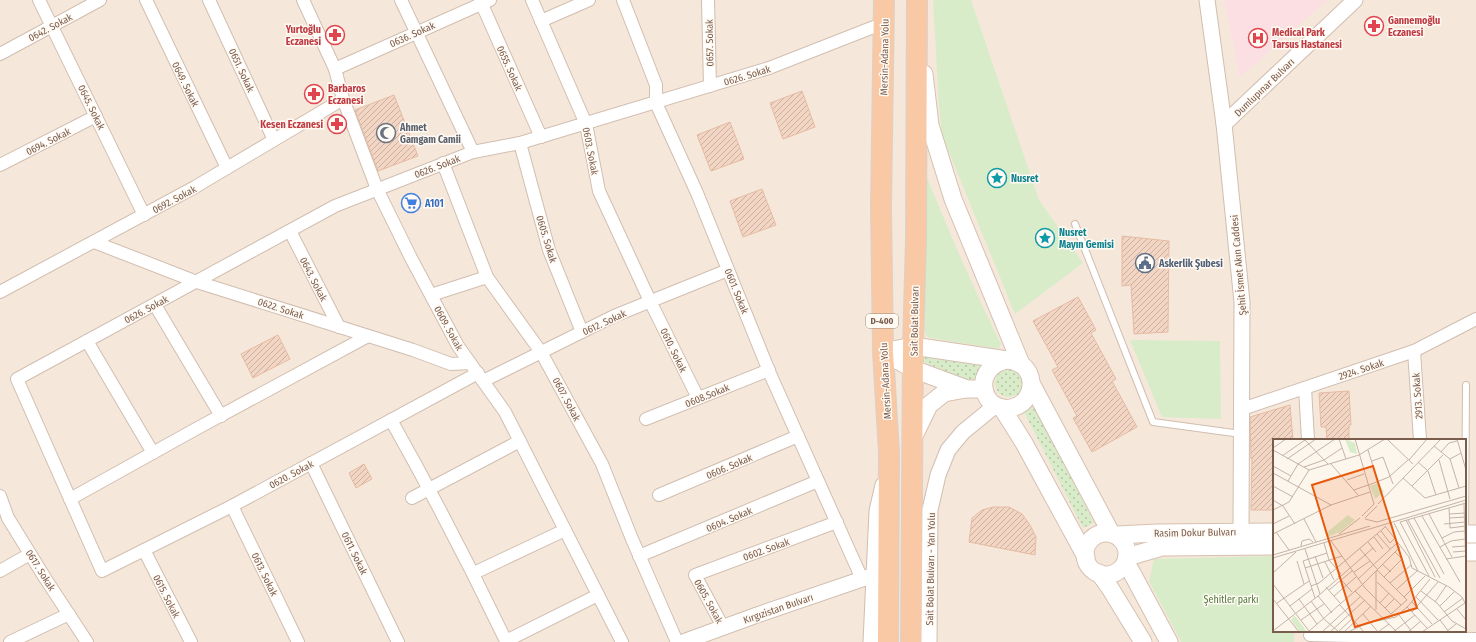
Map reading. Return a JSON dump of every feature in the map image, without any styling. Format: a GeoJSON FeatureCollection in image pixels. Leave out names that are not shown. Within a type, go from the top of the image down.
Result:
{"type":"FeatureCollection","features":[{"type":"Feature","properties":{"kind":"highway","name":"Mersin-Adana Yolu"},"geometry":{"type":"LineString","coordinates":[[884,0],[881,207],[882,352],[890,453],[888,642]]}},
{"type":"Feature","properties":{"kind":"highway","name":"Sait Bolat Bulvarı"},"geometry":{"type":"LineString","coordinates":[[911,642],[917,9]]}},
{"type":"Feature","properties":{"kind":"main road"},"geometry":{"type":"LineString","coordinates":[[917,9],[930,125],[953,199],[1013,362]]}},
{"type":"Feature","properties":{"kind":"main road"},"geometry":{"type":"LineString","coordinates":[[882,352],[913,346],[1013,362],[1029,374],[1032,385],[1114,534],[1122,540],[1126,546],[1126,560],[1168,642]]}},
{"type":"Feature","properties":{"kind":"main road"},"geometry":{"type":"LineString","coordinates":[[882,352],[913,369],[966,389]]}},
{"type":"Feature","properties":{"kind":"main road"},"geometry":{"type":"LineString","coordinates":[[1013,362],[998,362],[988,370],[984,381],[984,389],[990,401],[999,407],[1024,443],[1092,570],[1099,574],[1112,574],[1118,571],[1126,560],[1162,547],[1273,546]]}},
{"type":"Feature","properties":{"kind":"main road"},"geometry":{"type":"LineString","coordinates":[[999,407],[1011,408],[1019,406],[1030,394],[1032,385]]}},
{"type":"Feature","properties":{"kind":"main road"},"geometry":{"type":"LineString","coordinates":[[913,438],[929,405],[944,393],[966,389],[984,389]]}},
{"type":"Feature","properties":{"kind":"main road","name":"Rasim Dokur Bulvarı"},"geometry":{"type":"LineString","coordinates":[[1114,534],[1213,533],[1241,531],[1273,532]]}},
{"type":"Feature","properties":{"kind":"main road"},"geometry":{"type":"LineString","coordinates":[[1086,558],[1087,544],[1092,538],[1097,534],[1104,532],[1114,534]]}},
{"type":"Feature","properties":{"kind":"main road"},"geometry":{"type":"LineString","coordinates":[[1099,574],[1110,588],[1142,642]]}},
{"type":"Feature","properties":{"kind":"street","name":"0645. Sokak"},"geometry":{"type":"LineString","coordinates":[[39,0],[144,215]]}},
{"type":"Feature","properties":{"kind":"street","name":"0649. Sokak"},"geometry":{"type":"LineString","coordinates":[[146,0],[227,168]]}},
{"type":"Feature","properties":{"kind":"street","name":"0651. Sokak"},"geometry":{"type":"LineString","coordinates":[[209,0],[274,140]]}},
{"type":"Feature","properties":{"kind":"street","name":"0609. Sokak"},"geometry":{"type":"LineString","coordinates":[[303,0],[335,69],[343,99],[377,189],[458,346],[505,412],[622,642]]}},
{"type":"Feature","properties":{"kind":"street"},"geometry":{"type":"LineString","coordinates":[[401,0],[473,152]]}},
{"type":"Feature","properties":{"kind":"street","name":"0603. Sokak"},"geometry":{"type":"LineString","coordinates":[[532,0],[586,124],[599,191],[650,302]]}},
{"type":"Feature","properties":{"kind":"street"},"geometry":{"type":"LineString","coordinates":[[541,21],[589,0]]}},
{"type":"Feature","properties":{"kind":"street","name":"0601. Sokak"},"geometry":{"type":"LineString","coordinates":[[623,0],[656,86],[656,103],[697,193],[769,370],[837,522],[868,577]]}},
{"type":"Feature","properties":{"kind":"street","name":"0657. Sokak"},"geometry":{"type":"LineString","coordinates":[[708,0],[710,86]]}},
{"type":"Feature","properties":{"kind":"street","name":"Şehit İsmet Akın Caddesi"},"geometry":{"type":"LineString","coordinates":[[1207,0],[1224,124],[1242,302],[1241,531]]}},
{"type":"Feature","properties":{"kind":"street","name":"Dumlupınar Bulvarı"},"geometry":{"type":"LineString","coordinates":[[1224,124],[1355,0]]}},
{"type":"Feature","properties":{"kind":"street","name":"0642. Sokak"},"geometry":{"type":"LineString","coordinates":[[0,54],[95,1]]}},
{"type":"Feature","properties":{"kind":"street","name":"0636. Sokak"},"geometry":{"type":"LineString","coordinates":[[335,69],[484,1]]}},
{"type":"Feature","properties":{"kind":"street","name":"0655. Sokak"},"geometry":{"type":"LineString","coordinates":[[484,1],[541,137]]}},
{"type":"Feature","properties":{"kind":"street","name":"0626. Sokak"},"geometry":{"type":"LineString","coordinates":[[70,499],[17,379],[198,282],[335,206],[473,152],[520,143],[769,68],[884,23]]}},
{"type":"Feature","properties":{"kind":"street","name":"0692. Sokak"},"geometry":{"type":"LineString","coordinates":[[0,292],[195,188],[343,99]]}},
{"type":"Feature","properties":{"kind":"street","name":"0694. Sokak"},"geometry":{"type":"LineString","coordinates":[[0,165],[96,116]]}},
{"type":"Feature","properties":{"kind":"street","name":"0605. Sokak"},"geometry":{"type":"LineString","coordinates":[[520,143],[548,250],[582,332]]}},
{"type":"Feature","properties":{"kind":"street","name":"0607. Sokak"},"geometry":{"type":"LineString","coordinates":[[442,163],[487,276],[542,352],[602,464],[676,642]]}},
{"type":"Feature","properties":{"kind":"street","name":"0643. Sokak"},"geometry":{"type":"LineString","coordinates":[[290,231],[339,327]]}},
{"type":"Feature","properties":{"kind":"street","name":"0622. Sokak"},"geometry":{"type":"LineString","coordinates":[[94,242],[198,282],[451,364],[470,363]]}},
{"type":"Feature","properties":{"kind":"street","name":"0612. Sokak"},"geometry":{"type":"LineString","coordinates":[[480,377],[542,352],[614,316],[728,270]]}},
{"type":"Feature","properties":{"kind":"street"},"geometry":{"type":"LineString","coordinates":[[431,295],[487,276]]}},
{"type":"Feature","properties":{"kind":"street","name":"0610. Sokak"},"geometry":{"type":"LineString","coordinates":[[650,302],[698,398]]}},
{"type":"Feature","properties":{"kind":"street"},"geometry":{"type":"LineString","coordinates":[[155,304],[221,416]]}},
{"type":"Feature","properties":{"kind":"street","name":"2924. Sokak"},"geometry":{"type":"LineString","coordinates":[[1242,409],[1414,351],[1476,319]]}},
{"type":"Feature","properties":{"kind":"street"},"geometry":{"type":"LineString","coordinates":[[70,499],[368,336]]}},
{"type":"Feature","properties":{"kind":"street"},"geometry":{"type":"LineString","coordinates":[[87,341],[153,453]]}},
{"type":"Feature","properties":{"kind":"street","name":"2913. Sokak"},"geometry":{"type":"LineString","coordinates":[[1414,351],[1420,439]]}},
{"type":"Feature","properties":{"kind":"street","name":"0608.Sokak"},"geometry":{"type":"LineString","coordinates":[[646,419],[769,370]]}},
{"type":"Feature","properties":{"kind":"street","name":"0620. Sokak"},"geometry":{"type":"LineString","coordinates":[[70,499],[102,571],[232,506],[391,420],[480,377]]}},
{"type":"Feature","properties":{"kind":"street"},"geometry":{"type":"LineString","coordinates":[[1305,388],[1308,439]]}},
{"type":"Feature","properties":{"kind":"street","name":"Sait Bolat Bulvarı - Yan Yolu"},"geometry":{"type":"LineString","coordinates":[[929,642],[930,510],[938,475],[948,450],[963,432],[999,407]]}},
{"type":"Feature","properties":{"kind":"street"},"geometry":{"type":"LineString","coordinates":[[391,420],[430,489],[474,573],[506,641],[598,595]]}},
{"type":"Feature","properties":{"kind":"street","name":"0606. Sokak"},"geometry":{"type":"LineString","coordinates":[[659,495],[798,436]]}},
{"type":"Feature","properties":{"kind":"street"},"geometry":{"type":"LineString","coordinates":[[412,498],[520,441]]}},
{"type":"Feature","properties":{"kind":"street"},"geometry":{"type":"LineString","coordinates":[[871,642],[868,577],[877,511],[890,453]]}},
{"type":"Feature","properties":{"kind":"street","name":"0611. Sokak"},"geometry":{"type":"LineString","coordinates":[[311,463],[398,642]]}},
{"type":"Feature","properties":{"kind":"street","name":"0604. Sokak"},"geometry":{"type":"LineString","coordinates":[[639,556],[818,481]]}},
{"type":"Feature","properties":{"kind":"street","name":"0617. Sokak"},"geometry":{"type":"LineString","coordinates":[[0,496],[8,518],[87,642]]}},
{"type":"Feature","properties":{"kind":"street","name":"0613. Sokak"},"geometry":{"type":"LineString","coordinates":[[232,506],[298,642]]}},
{"type":"Feature","properties":{"kind":"street","name":"0602. Sokak"},"geometry":{"type":"LineString","coordinates":[[694,575],[837,522]]}},
{"type":"Feature","properties":{"kind":"street"},"geometry":{"type":"LineString","coordinates":[[474,573],[565,530]]}},
{"type":"Feature","properties":{"kind":"street","name":"0615. Sokak"},"geometry":{"type":"LineString","coordinates":[[144,550],[191,642]]}},
{"type":"Feature","properties":{"kind":"street"},"geometry":{"type":"LineString","coordinates":[[0,571],[30,554]]}},
{"type":"Feature","properties":{"kind":"street","name":"0605. Sokak"},"geometry":{"type":"LineString","coordinates":[[694,575],[723,627]]}},
{"type":"Feature","properties":{"kind":"street","name":"Kırgızistan Bulvarı"},"geometry":{"type":"LineString","coordinates":[[683,642],[868,577]]}},
{"type":"Feature","properties":{"kind":"street"},"geometry":{"type":"LineString","coordinates":[[10,642],[69,614]]}},
{"type":"Feature","properties":{"kind":"street"},"geometry":{"type":"LineString","coordinates":[[1310,636],[1476,639]]}},
{"type":"Feature","properties":{"kind":"lane"},"geometry":{"type":"LineString","coordinates":[[1075,224],[1153,422],[1242,434]]}},
{"type":"Feature","properties":{"kind":"lane"},"geometry":{"type":"LineString","coordinates":[[1466,385],[1466,439]]}},
{"type":"Feature","properties":{"kind":"shaded area"},"geometry":{"type":"Polygon","coordinates":[[[0,0],[1476,0],[1476,642],[0,642],[0,0]]]}},
{"type":"Feature","properties":{"kind":"shaded area","name":"Medical Park Tarsus Hastanesi"},"geometry":{"type":"Polygon","coordinates":[[[1224,0],[1327,0],[1240,77],[1224,0]]]}},
{"type":"Feature","properties":{"kind":"green space"},"geometry":{"type":"Polygon","coordinates":[[[933,0],[971,0],[1039,200],[1083,263],[1015,314],[942,135],[933,0]]]}},
{"type":"Feature","properties":{"kind":"green space"},"geometry":{"type":"Polygon","coordinates":[[[923,168],[960,256],[1001,344],[999,348],[930,338],[925,334],[922,241],[923,168]]]}},
{"type":"Feature","properties":{"kind":"green space"},"geometry":{"type":"Polygon","coordinates":[[[1130,340],[1220,341],[1221,419],[1162,417],[1130,340]]]}},
{"type":"Feature","properties":{"kind":"green space"},"geometry":{"type":"Polygon","coordinates":[[[927,353],[983,364],[976,385],[922,361],[921,356],[927,353]]]}},
{"type":"Feature","properties":{"kind":"green space"},"geometry":{"type":"Polygon","coordinates":[[[1009,369],[1019,373],[1023,383],[1019,393],[1009,397],[999,393],[995,383],[999,373],[1009,369]]]}},
{"type":"Feature","properties":{"kind":"green space"},"geometry":{"type":"Polygon","coordinates":[[[1034,404],[1094,523],[1083,528],[1024,412],[1034,404]]]}},
{"type":"Feature","properties":{"kind":"green space","name":"Şehitler parkı"},"geometry":{"type":"Polygon","coordinates":[[[1273,556],[1273,632],[1294,632],[1294,642],[1181,642],[1149,581],[1154,559],[1273,556]]]}},
{"type":"Feature","properties":{"kind":"building"},"geometry":{"type":"Polygon","coordinates":[[[802,91],[815,127],[783,139],[770,103],[802,91]]]}},
{"type":"Feature","properties":{"kind":"building","name":"Ahmet Gamgam Camii"},"geometry":{"type":"Polygon","coordinates":[[[394,95],[418,156],[378,171],[355,110],[394,95]]]}},
{"type":"Feature","properties":{"kind":"building"},"geometry":{"type":"Polygon","coordinates":[[[730,122],[744,159],[711,171],[697,135],[730,122]]]}},
{"type":"Feature","properties":{"kind":"building"},"geometry":{"type":"Polygon","coordinates":[[[762,189],[776,225],[743,237],[730,201],[762,189]]]}},
{"type":"Feature","properties":{"kind":"building","name":"Askerlik Şubesi"},"geometry":{"type":"Polygon","coordinates":[[[1122,236],[1169,241],[1168,332],[1134,334],[1131,285],[1122,286],[1122,236]]]}},
{"type":"Feature","properties":{"kind":"building"},"geometry":{"type":"Polygon","coordinates":[[[1078,297],[1096,330],[1091,333],[1116,379],[1112,381],[1137,427],[1092,452],[1073,418],[1077,416],[1052,370],[1058,367],[1033,321],[1078,297]]]}},
{"type":"Feature","properties":{"kind":"building"},"geometry":{"type":"Polygon","coordinates":[[[278,335],[290,359],[253,378],[241,354],[278,335]]]}},
{"type":"Feature","properties":{"kind":"building"},"geometry":{"type":"Polygon","coordinates":[[[1349,391],[1351,425],[1349,425],[1349,439],[1327,439],[1326,427],[1321,427],[1319,393],[1349,391]]]}},
{"type":"Feature","properties":{"kind":"building"},"geometry":{"type":"Polygon","coordinates":[[[1290,405],[1293,439],[1273,439],[1273,510],[1251,510],[1252,458],[1251,459],[1250,417],[1290,405]]]}},
{"type":"Feature","properties":{"kind":"building"},"geometry":{"type":"Polygon","coordinates":[[[364,464],[372,479],[356,488],[349,473],[364,464]]]}},
{"type":"Feature","properties":{"kind":"building"},"geometry":{"type":"Polygon","coordinates":[[[993,507],[1009,507],[1022,514],[1036,537],[1035,555],[969,542],[972,518],[982,510],[993,507]]]}},
{"type":"Feature","properties":{"kind":"place","name":"Gannemoğlu Eczanesi"},"geometry":{"type":"Point","coordinates":[1374,26]}},
{"type":"Feature","properties":{"kind":"place","name":"Yurtoğlu Eczanesi"},"geometry":{"type":"Point","coordinates":[335,35]}},
{"type":"Feature","properties":{"kind":"place","name":"Medical Park Tarsus Hastanesi"},"geometry":{"type":"Point","coordinates":[1258,38]}},
{"type":"Feature","properties":{"kind":"place","name":"Barbaros Eczanesi"},"geometry":{"type":"Point","coordinates":[314,94]}},
{"type":"Feature","properties":{"kind":"place","name":"Kesen Eczanesi"},"geometry":{"type":"Point","coordinates":[337,124]}},
{"type":"Feature","properties":{"kind":"place","name":"Ahmet Gamgam Camii"},"geometry":{"type":"Point","coordinates":[386,133]}},
{"type":"Feature","properties":{"kind":"place","name":"Nusret"},"geometry":{"type":"Point","coordinates":[997,178]}},
{"type":"Feature","properties":{"kind":"place","name":"A101"},"geometry":{"type":"Point","coordinates":[411,203]}},
{"type":"Feature","properties":{"kind":"place","name":"Nusret Mayın Gemisi"},"geometry":{"type":"Point","coordinates":[1045,238]}},
{"type":"Feature","properties":{"kind":"place","name":"Askerlik Şubesi"},"geometry":{"type":"Point","coordinates":[1145,263]}}]}
